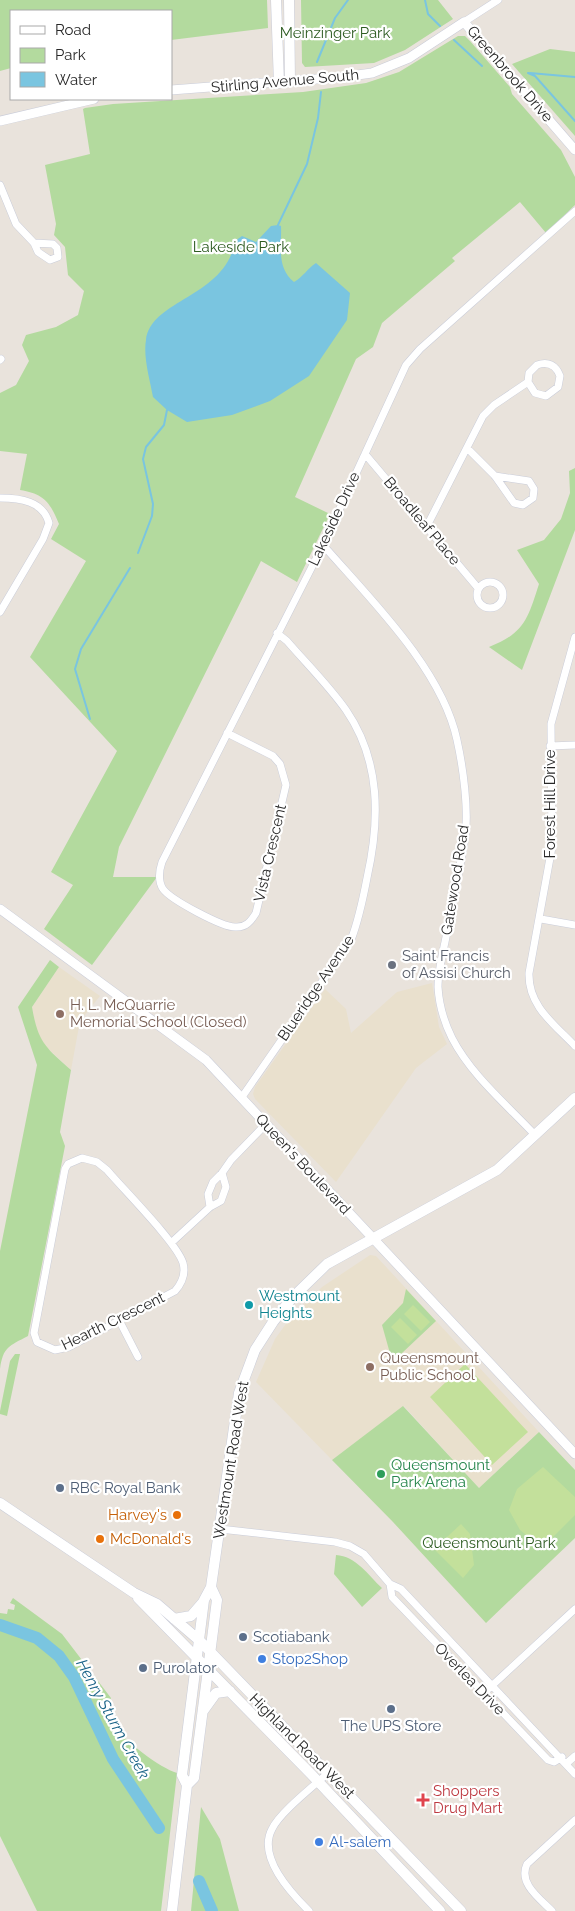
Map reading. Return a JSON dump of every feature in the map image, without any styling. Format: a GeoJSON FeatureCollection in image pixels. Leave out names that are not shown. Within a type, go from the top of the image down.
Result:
{"type":"FeatureCollection","features":[{"type":"Feature","properties":{"kind":"main road"},"geometry":{"type":"LineString","coordinates":[[276,0],[285,82]]}},
{"type":"Feature","properties":{"kind":"main road"},"geometry":{"type":"LineString","coordinates":[[285,82],[289,0]]}},
{"type":"Feature","properties":{"kind":"main road","name":"Westmount Road West"},"geometry":{"type":"LineString","coordinates":[[172,1911],[187,1785],[182,1775],[204,1600],[211,1586],[240,1393],[255,1350],[291,1299],[327,1264],[497,1170],[575,1098]]}},
{"type":"Feature","properties":{"kind":"main road","name":"Highland Road West"},"geometry":{"type":"LineString","coordinates":[[0,1503],[134,1593],[158,1604],[200,1641],[329,1772],[461,1911]]}},
{"type":"Feature","properties":{"kind":"main road","name":"Westmount Road West"},"geometry":{"type":"LineString","coordinates":[[187,1785],[194,1778],[217,1600],[211,1586]]}},
{"type":"Feature","properties":{"kind":"main road","name":"Highland Road West"},"geometry":{"type":"LineString","coordinates":[[134,1593],[198,1657],[440,1911]]}},
{"type":"Feature","properties":{"kind":"main road"},"geometry":{"type":"LineString","coordinates":[[174,1619],[191,1616],[204,1600]]}},
{"type":"Feature","properties":{"kind":"main road"},"geometry":{"type":"LineString","coordinates":[[202,1712],[216,1694],[230,1691]]}},
{"type":"Feature","properties":{"kind":"street","name":"Stirling Avenue South"},"geometry":{"type":"LineString","coordinates":[[172,90],[342,77],[384,69],[409,58],[498,0]]}},
{"type":"Feature","properties":{"kind":"street","name":"Greenbrook Drive"},"geometry":{"type":"LineString","coordinates":[[464,22],[575,150]]}},
{"type":"Feature","properties":{"kind":"street"},"geometry":{"type":"LineString","coordinates":[[0,121],[90,100]]}},
{"type":"Feature","properties":{"kind":"street"},"geometry":{"type":"LineString","coordinates":[[0,185],[16,224],[34,243]]}},
{"type":"Feature","properties":{"kind":"street","name":"Lakeside Drive"},"geometry":{"type":"LineString","coordinates":[[159,876],[162,862],[323,545],[406,365],[420,349],[575,211]]}},
{"type":"Feature","properties":{"kind":"street"},"geometry":{"type":"LineString","coordinates":[[428,526],[483,416],[494,404],[528,382],[532,368],[542,363],[553,366],[560,376],[558,387],[546,396],[535,393],[528,382]]}},
{"type":"Feature","properties":{"kind":"street"},"geometry":{"type":"LineString","coordinates":[[467,448],[495,476],[514,503],[524,505],[533,498],[534,489],[529,481],[495,476]]}},
{"type":"Feature","properties":{"kind":"street","name":"Broadleaf Place"},"geometry":{"type":"LineString","coordinates":[[365,454],[428,526],[478,588]]}},
{"type":"Feature","properties":{"kind":"street"},"geometry":{"type":"LineString","coordinates":[[0,498],[27,501],[44,511],[49,523],[43,539],[0,612]]}},
{"type":"Feature","properties":{"kind":"street","name":"Gatewood Road"},"geometry":{"type":"LineString","coordinates":[[323,545],[408,644],[430,675],[447,708],[457,739],[462,768],[465,835],[439,973],[440,1003],[452,1038],[462,1053],[490,1089],[536,1135]]}},
{"type":"Feature","properties":{"kind":"street","name":"Blueridge Avenue"},"geometry":{"type":"LineString","coordinates":[[242,1097],[351,940],[359,919],[375,845],[376,826],[372,768],[358,730],[346,710],[287,641],[277,633]]}},
{"type":"Feature","properties":{"kind":"street","name":"Forest Hill Drive"},"geometry":{"type":"LineString","coordinates":[[575,636],[555,703],[550,746],[552,847],[541,919],[529,973],[529,986],[539,1009],[575,1046]]}},
{"type":"Feature","properties":{"kind":"street","name":"Vista Crescent"},"geometry":{"type":"LineString","coordinates":[[159,876],[163,888],[171,897],[222,924],[235,927],[244,926],[250,922],[256,913],[286,785],[280,764],[273,756],[227,733]]}},
{"type":"Feature","properties":{"kind":"street"},"geometry":{"type":"LineString","coordinates":[[550,746],[575,745]]}},
{"type":"Feature","properties":{"kind":"street","name":"Queen's Boulevard"},"geometry":{"type":"LineString","coordinates":[[0,909],[172,1033],[206,1060],[575,1454]]}},
{"type":"Feature","properties":{"kind":"street"},"geometry":{"type":"LineString","coordinates":[[541,919],[575,925]]}},
{"type":"Feature","properties":{"kind":"street"},"geometry":{"type":"LineString","coordinates":[[210,1207],[208,1200],[209,1189],[230,1160],[266,1124]]}},
{"type":"Feature","properties":{"kind":"street","name":"Hearth Crescent"},"geometry":{"type":"LineString","coordinates":[[82,1158],[93,1160],[102,1166],[171,1243],[183,1263],[184,1278],[175,1291],[119,1320],[63,1349],[49,1348],[35,1339],[34,1333],[68,1164],[82,1158]]}},
{"type":"Feature","properties":{"kind":"street"},"geometry":{"type":"LineString","coordinates":[[171,1243],[210,1207],[216,1205],[224,1194],[226,1180],[222,1173]]}},
{"type":"Feature","properties":{"kind":"street"},"geometry":{"type":"LineString","coordinates":[[119,1320],[138,1357]]}},
{"type":"Feature","properties":{"kind":"street","name":"Overlea Drive"},"geometry":{"type":"LineString","coordinates":[[220,1529],[350,1546],[364,1554],[390,1584],[401,1589],[494,1685],[575,1774]]}},
{"type":"Feature","properties":{"kind":"street","name":"Overlea Drive"},"geometry":{"type":"LineString","coordinates":[[390,1584],[392,1597],[548,1760],[554,1762],[564,1760]]}},
{"type":"Feature","properties":{"kind":"street"},"geometry":{"type":"LineString","coordinates":[[484,1693],[575,1609]]}},
{"type":"Feature","properties":{"kind":"street"},"geometry":{"type":"LineString","coordinates":[[564,1760],[575,1756]]}},
{"type":"Feature","properties":{"kind":"street"},"geometry":{"type":"LineString","coordinates":[[309,1911],[289,1891],[275,1870],[269,1837],[274,1824],[329,1772]]}},
{"type":"Feature","properties":{"kind":"street"},"geometry":{"type":"LineString","coordinates":[[552,1911],[528,1885],[525,1880],[525,1868],[527,1864],[575,1820]]}},
{"type":"Feature","properties":{"kind":"shaded area","name":"H. L. McQuarrie Memorial School (Closed)"},"geometry":{"type":"Polygon","coordinates":[[[59,967],[100,996],[80,1021],[71,1070],[44,1045],[36,1028],[32,1007],[59,967]]]}},
{"type":"Feature","properties":{"kind":"shaded area"},"geometry":{"type":"Polygon","coordinates":[[[432,983],[439,1027],[447,1044],[416,1068],[336,1182],[255,1099],[253,1094],[255,1087],[325,989],[346,1009],[351,1033],[397,992],[432,983]]]}},
{"type":"Feature","properties":{"kind":"shaded area","name":"Queensmount Public School"},"geometry":{"type":"Polygon","coordinates":[[[370,1255],[376,1256],[539,1432],[479,1488],[404,1406],[332,1460],[256,1382],[275,1339],[288,1321],[322,1287],[370,1255]]]}},
{"type":"Feature","properties":{"kind":"green space"},"geometry":{"type":"Polygon","coordinates":[[[0,0],[267,0],[268,28],[172,40],[172,10],[10,10],[10,68],[0,71],[0,0]]]}},
{"type":"Feature","properties":{"kind":"green space","name":"Meinzinger Park"},"geometry":{"type":"Polygon","coordinates":[[[301,0],[438,0],[453,19],[405,50],[374,63],[305,67],[302,63],[301,0]]]}},
{"type":"Feature","properties":{"kind":"green space","name":"Lakeside Park"},"geometry":{"type":"Polygon","coordinates":[[[458,36],[465,36],[470,41],[510,87],[512,94],[561,150],[575,177],[575,205],[546,233],[520,202],[452,258],[455,261],[382,323],[373,347],[356,359],[295,497],[330,514],[297,582],[261,561],[119,847],[113,877],[157,877],[92,965],[44,929],[73,885],[51,872],[117,751],[30,657],[86,561],[51,539],[59,524],[45,500],[35,494],[20,490],[27,454],[0,451],[0,393],[16,385],[29,361],[22,345],[26,335],[56,327],[78,315],[84,291],[68,275],[65,247],[54,235],[56,224],[45,165],[90,154],[83,109],[85,108],[113,104],[303,92],[366,83],[399,72],[458,36]]]}},
{"type":"Feature","properties":{"kind":"green space"},"geometry":{"type":"Polygon","coordinates":[[[550,49],[575,52],[575,136],[512,64],[550,49]]]}},
{"type":"Feature","properties":{"kind":"green space"},"geometry":{"type":"Polygon","coordinates":[[[575,468],[575,530],[522,670],[489,647],[501,642],[518,630],[528,615],[539,584],[517,550],[544,540],[561,519],[570,493],[569,471],[575,468]]]}},
{"type":"Feature","properties":{"kind":"green space"},"geometry":{"type":"Polygon","coordinates":[[[50,960],[59,967],[32,1007],[37,1028],[44,1043],[71,1070],[60,1132],[65,1146],[28,1336],[8,1348],[3,1356],[0,1369],[0,1251],[37,1065],[18,1007],[50,960]]]}},
{"type":"Feature","properties":{"kind":"green space"},"geometry":{"type":"Polygon","coordinates":[[[406,1289],[436,1321],[401,1354],[391,1357],[382,1325],[403,1303],[406,1289]]]}},
{"type":"Feature","properties":{"kind":"green space"},"geometry":{"type":"Polygon","coordinates":[[[413,1305],[430,1322],[421,1331],[404,1314],[413,1305]]]}},
{"type":"Feature","properties":{"kind":"green space"},"geometry":{"type":"Polygon","coordinates":[[[400,1318],[417,1335],[408,1344],[391,1327],[400,1318]]]}},
{"type":"Feature","properties":{"kind":"green space"},"geometry":{"type":"Polygon","coordinates":[[[15,1354],[20,1354],[7,1416],[0,1414],[0,1411],[10,1361],[15,1354]]]}},
{"type":"Feature","properties":{"kind":"green space"},"geometry":{"type":"Polygon","coordinates":[[[465,1364],[528,1432],[492,1465],[430,1397],[465,1364]]]}},
{"type":"Feature","properties":{"kind":"green space","name":"Queensmount Park"},"geometry":{"type":"Polygon","coordinates":[[[403,1406],[479,1488],[539,1432],[575,1470],[575,1538],[486,1623],[393,1522],[332,1460],[403,1406]]]}},
{"type":"Feature","properties":{"kind":"green space"},"geometry":{"type":"Polygon","coordinates":[[[543,1467],[575,1497],[575,1515],[542,1548],[520,1530],[509,1510],[517,1489],[543,1467]]]}},
{"type":"Feature","properties":{"kind":"green space"},"geometry":{"type":"Polygon","coordinates":[[[461,1524],[470,1534],[474,1565],[463,1578],[434,1549],[461,1524]]]}},
{"type":"Feature","properties":{"kind":"green space"},"geometry":{"type":"Polygon","coordinates":[[[336,1555],[356,1562],[382,1588],[362,1607],[334,1574],[336,1555]]]}},
{"type":"Feature","properties":{"kind":"green space"},"geometry":{"type":"Polygon","coordinates":[[[13,1598],[62,1634],[111,1698],[106,1709],[111,1722],[119,1732],[152,1760],[177,1773],[161,1911],[37,1911],[0,1836],[0,1613],[7,1614],[8,1609],[14,1610],[15,1605],[10,1603],[13,1598]]]}},
{"type":"Feature","properties":{"kind":"green space"},"geometry":{"type":"Polygon","coordinates":[[[201,1807],[220,1839],[239,1911],[191,1911],[201,1807]]]}},
{"type":"Feature","properties":{"kind":"water"},"geometry":{"type":"Polygon","coordinates":[[[271,226],[281,226],[282,263],[288,276],[294,282],[316,263],[350,293],[347,320],[309,376],[270,401],[232,415],[187,422],[167,410],[153,397],[145,354],[146,340],[151,326],[161,315],[204,286],[218,274],[229,260],[235,241],[242,236],[256,242],[271,226]]]}},
{"type":"Feature","properties":{"kind":"waterway"},"geometry":{"type":"LineString","coordinates":[[317,62],[335,18],[348,0]]}},
{"type":"Feature","properties":{"kind":"waterway"},"geometry":{"type":"LineString","coordinates":[[425,0],[428,14],[440,26]]}},
{"type":"Feature","properties":{"kind":"waterway"},"geometry":{"type":"LineString","coordinates":[[454,40],[482,66]]}},
{"type":"Feature","properties":{"kind":"waterway"},"geometry":{"type":"LineString","coordinates":[[528,73],[535,76],[575,121]]}},
{"type":"Feature","properties":{"kind":"waterway"},"geometry":{"type":"LineString","coordinates":[[530,73],[575,77]]}},
{"type":"Feature","properties":{"kind":"waterway"},"geometry":{"type":"LineString","coordinates":[[278,225],[307,164],[318,118],[321,92]]}},
{"type":"Feature","properties":{"kind":"waterway"},"geometry":{"type":"LineString","coordinates":[[138,553],[152,516],[153,504],[143,459],[146,447],[164,425],[167,410]]}},
{"type":"Feature","properties":{"kind":"waterway"},"geometry":{"type":"LineString","coordinates":[[90,719],[75,669],[81,649],[130,568]]}},
{"type":"Feature","properties":{"kind":"waterway","name":"Henry Sturm Creek"},"geometry":{"type":"LineString","coordinates":[[0,1625],[37,1638],[59,1656],[74,1677],[113,1759],[159,1828]]}},
{"type":"Feature","properties":{"kind":"waterway","name":"Henry Sturm Creek"},"geometry":{"type":"LineString","coordinates":[[199,1881],[212,1911]]}},
{"type":"Feature","properties":{"kind":"place","name":"Saint Francis of Assisi Church"},"geometry":{"type":"Point","coordinates":[392,965]}},
{"type":"Feature","properties":{"kind":"place","name":"H. L. McQuarrie Memorial School (Closed)"},"geometry":{"type":"Point","coordinates":[60,1014]}},
{"type":"Feature","properties":{"kind":"place","name":"Westmount Heights"},"geometry":{"type":"Point","coordinates":[249,1305]}},
{"type":"Feature","properties":{"kind":"place","name":"Queensmount Public School"},"geometry":{"type":"Point","coordinates":[370,1367]}},
{"type":"Feature","properties":{"kind":"place","name":"Queensmount Park Arena"},"geometry":{"type":"Point","coordinates":[381,1474]}},
{"type":"Feature","properties":{"kind":"place","name":"RBC Royal Bank"},"geometry":{"type":"Point","coordinates":[60,1488]}},
{"type":"Feature","properties":{"kind":"place","name":"Harvey's"},"geometry":{"type":"Point","coordinates":[177,1515]}},
{"type":"Feature","properties":{"kind":"place","name":"McDonald's"},"geometry":{"type":"Point","coordinates":[100,1539]}},
{"type":"Feature","properties":{"kind":"place","name":"Scotiabank"},"geometry":{"type":"Point","coordinates":[243,1637]}},
{"type":"Feature","properties":{"kind":"place","name":"Stop2Shop"},"geometry":{"type":"Point","coordinates":[262,1659]}},
{"type":"Feature","properties":{"kind":"place","name":"Purolator"},"geometry":{"type":"Point","coordinates":[143,1668]}},
{"type":"Feature","properties":{"kind":"place","name":"The UPS Store"},"geometry":{"type":"Point","coordinates":[391,1709]}},
{"type":"Feature","properties":{"kind":"place","name":"Shoppers Drug Mart"},"geometry":{"type":"Point","coordinates":[423,1800]}},
{"type":"Feature","properties":{"kind":"place","name":"Al-salem"},"geometry":{"type":"Point","coordinates":[319,1842]}}]}
